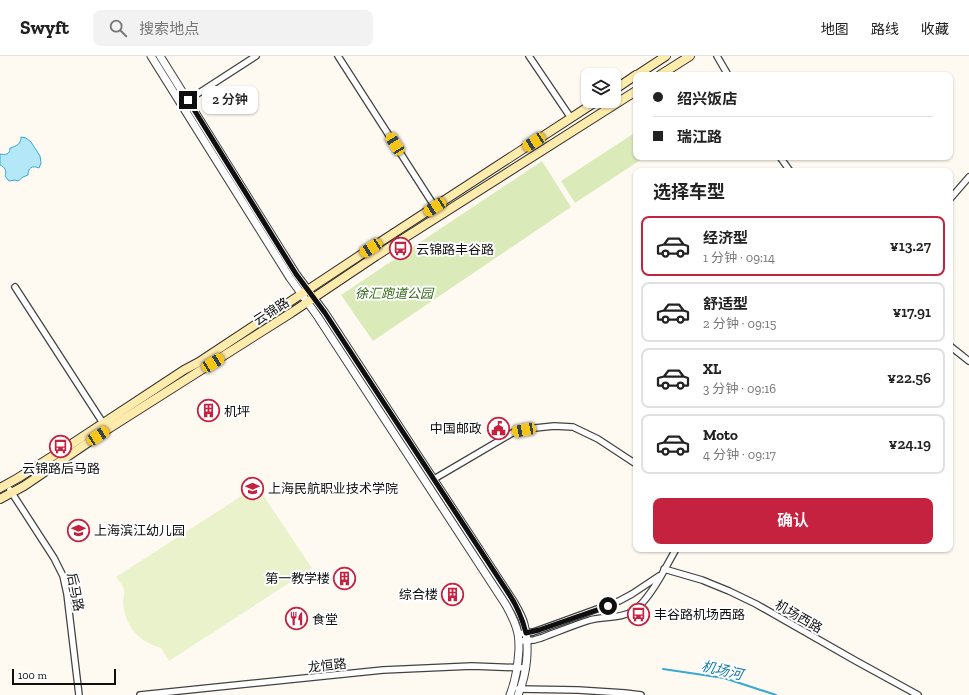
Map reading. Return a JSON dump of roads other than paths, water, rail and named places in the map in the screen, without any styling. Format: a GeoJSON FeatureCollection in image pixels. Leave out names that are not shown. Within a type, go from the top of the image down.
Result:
{"type":"FeatureCollection","features":[{"type":"Feature","properties":{"kind":"main road"},"geometry":{"type":"LineString","coordinates":[[641,72],[666,56]]}},
{"type":"Feature","properties":{"kind":"main road"},"geometry":{"type":"LineString","coordinates":[[665,72],[690,56]]}},
{"type":"Feature","properties":{"kind":"main road"},"geometry":{"type":"LineString","coordinates":[[621,85],[633,77]]}},
{"type":"Feature","properties":{"kind":"main road","name":"云锦路"},"geometry":{"type":"LineString","coordinates":[[0,499],[24,486],[108,429],[633,92]]}},
{"type":"Feature","properties":{"kind":"main road","name":"云锦路"},"geometry":{"type":"LineString","coordinates":[[3,486],[57,453],[184,370],[199,362],[586,108]]}},
{"type":"Feature","properties":{"kind":"street"},"geometry":{"type":"LineString","coordinates":[[151,56],[282,265],[311,300],[434,479],[519,611],[524,623],[526,637],[526,665],[521,693]]}},
{"type":"Feature","properties":{"kind":"street"},"geometry":{"type":"LineString","coordinates":[[160,56],[296,274],[305,292]]}},
{"type":"Feature","properties":{"kind":"street"},"geometry":{"type":"LineString","coordinates":[[188,100],[256,56]]}},
{"type":"Feature","properties":{"kind":"street"},"geometry":{"type":"LineString","coordinates":[[338,56],[435,207]]}},
{"type":"Feature","properties":{"kind":"street"},"geometry":{"type":"LineString","coordinates":[[529,56],[571,118]]}},
{"type":"Feature","properties":{"kind":"street"},"geometry":{"type":"LineString","coordinates":[[717,56],[726,72]]}},
{"type":"Feature","properties":{"kind":"street"},"geometry":{"type":"LineString","coordinates":[[953,196],[969,177]]}},
{"type":"Feature","properties":{"kind":"street"},"geometry":{"type":"LineString","coordinates":[[15,287],[103,423]]}},
{"type":"Feature","properties":{"kind":"street"},"geometry":{"type":"LineString","coordinates":[[311,300],[512,615],[518,638],[518,665],[516,678],[511,692],[521,693],[578,690],[641,695]]}},
{"type":"Feature","properties":{"kind":"street"},"geometry":{"type":"LineString","coordinates":[[953,348],[969,361]]}},
{"type":"Feature","properties":{"kind":"street"},"geometry":{"type":"LineString","coordinates":[[434,479],[514,432],[554,426],[573,427],[598,439],[633,462]]}},
{"type":"Feature","properties":{"kind":"street","name":"后马路"},"geometry":{"type":"LineString","coordinates":[[3,486],[12,493],[54,558],[63,576],[67,594],[79,695]]}},
{"type":"Feature","properties":{"kind":"street"},"geometry":{"type":"LineString","coordinates":[[518,638],[541,638],[590,620],[628,614],[635,610],[654,588],[674,552]]}},
{"type":"Feature","properties":{"kind":"street","name":"机场西路"},"geometry":{"type":"LineString","coordinates":[[664,569],[702,580],[743,597],[918,695]]}},
{"type":"Feature","properties":{"kind":"street"},"geometry":{"type":"LineString","coordinates":[[526,637],[539,630],[619,601],[661,574]]}},
{"type":"Feature","properties":{"kind":"street","name":"龙恒路"},"geometry":{"type":"LineString","coordinates":[[140,695],[383,670],[526,665]]}},
{"type":"Feature","properties":{"kind":"water"},"geometry":{"type":"Polygon","coordinates":[[[21,137],[26,138],[31,142],[40,156],[41,163],[39,168],[31,168],[28,175],[18,181],[9,181],[5,176],[5,169],[0,165],[0,154],[8,153],[10,148],[19,143],[21,137]]]}},
{"type":"Feature","properties":{"kind":"waterway","name":"机场河"},"geometry":{"type":"LineString","coordinates":[[663,669],[724,678],[776,695]]}},
{"type":"Feature","properties":{"kind":"place","name":"云锦路丰谷路"},"geometry":{"type":"Point","coordinates":[400,249]}},
{"type":"Feature","properties":{"kind":"place","name":"机坪"},"geometry":{"type":"Point","coordinates":[208,411]}},
{"type":"Feature","properties":{"kind":"place","name":"中国邮政"},"geometry":{"type":"Point","coordinates":[498,428]}},
{"type":"Feature","properties":{"kind":"place","name":"云锦路后马路"},"geometry":{"type":"Point","coordinates":[61,446]}},
{"type":"Feature","properties":{"kind":"place","name":"上海民航职业技术学院"},"geometry":{"type":"Point","coordinates":[252,488]}},
{"type":"Feature","properties":{"kind":"place","name":"上海滨江幼儿园"},"geometry":{"type":"Point","coordinates":[79,530]}},
{"type":"Feature","properties":{"kind":"place","name":"第一教学楼"},"geometry":{"type":"Point","coordinates":[345,578]}},
{"type":"Feature","properties":{"kind":"place","name":"综合楼"},"geometry":{"type":"Point","coordinates":[453,594]}},
{"type":"Feature","properties":{"kind":"place","name":"丰谷路机场西路"},"geometry":{"type":"Point","coordinates":[638,614]}},
{"type":"Feature","properties":{"kind":"place","name":"食堂"},"geometry":{"type":"Point","coordinates":[297,619]}},
{"type":"Feature","properties":{"kind":"park label","name":"徐汇跑道公园"},"geometry":{"type":"Point","coordinates":[394,293]}}]}
